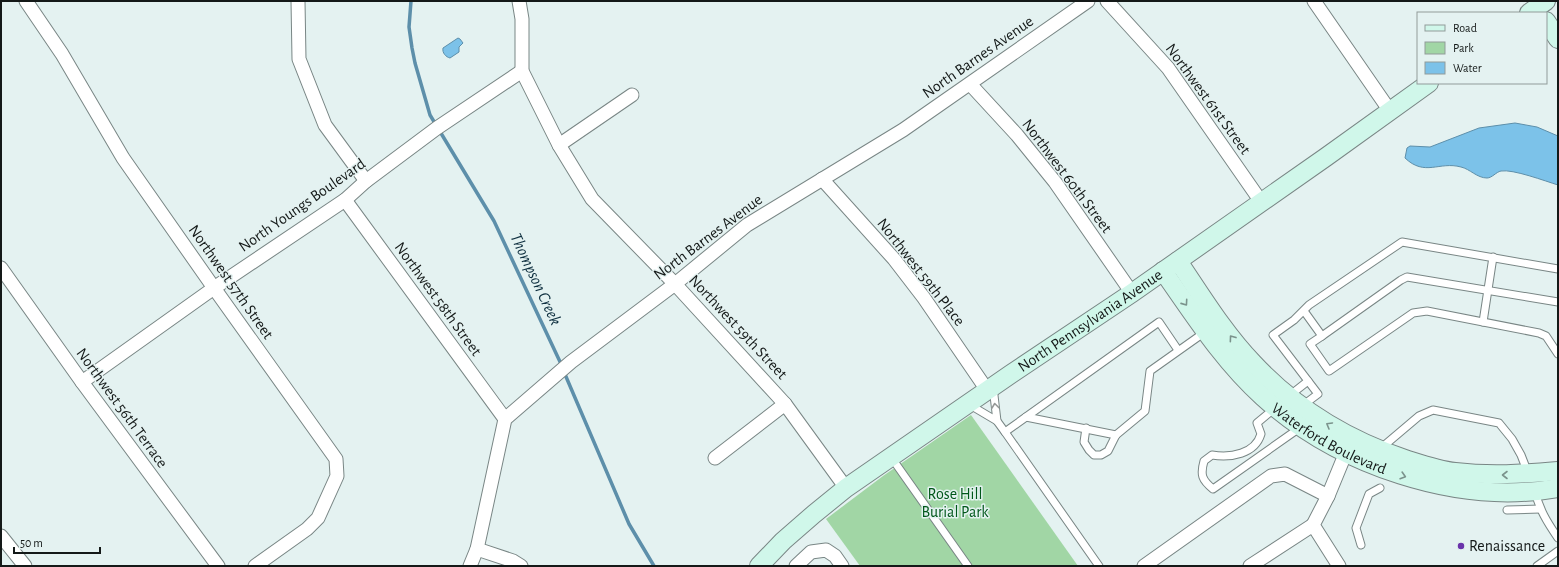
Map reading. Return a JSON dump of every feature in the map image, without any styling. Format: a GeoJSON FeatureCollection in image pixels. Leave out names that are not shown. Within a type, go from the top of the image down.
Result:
{"type":"FeatureCollection","features":[{"type":"Feature","properties":{"kind":"main road"},"geometry":{"type":"LineString","coordinates":[[1547,22],[1558,39]]}},
{"type":"Feature","properties":{"kind":"main road","name":"North Pennsylvania Avenue"},"geometry":{"type":"LineString","coordinates":[[759,566],[808,518],[846,488],[990,388],[1132,293],[1428,84]]}},
{"type":"Feature","properties":{"kind":"main road","name":"Waterford Boulevard"},"geometry":{"type":"LineString","coordinates":[[1178,261],[1213,326],[1221,352],[1242,375],[1290,409],[1387,471],[1451,487],[1488,491],[1558,488]]}},
{"type":"Feature","properties":{"kind":"main road","name":"Waterford Boulevard"},"geometry":{"type":"LineString","coordinates":[[1163,271],[1213,326]]}},
{"type":"Feature","properties":{"kind":"main road","name":"Waterford Boulevard"},"geometry":{"type":"LineString","coordinates":[[1349,446],[1379,449],[1422,464],[1454,472],[1489,474],[1558,471]]}},
{"type":"Feature","properties":{"kind":"main road"},"geometry":{"type":"LineString","coordinates":[[1528,473],[1535,490]]}},
{"type":"Feature","properties":{"kind":"street","name":"Northwest 57th Street"},"geometry":{"type":"LineString","coordinates":[[26,1],[62,54],[123,158],[336,459],[337,476],[318,518],[307,529],[255,566]]}},
{"type":"Feature","properties":{"kind":"street"},"geometry":{"type":"LineString","coordinates":[[298,1],[299,59],[325,125],[366,181]]}},
{"type":"Feature","properties":{"kind":"street","name":"Northwest 59th Street"},"geometry":{"type":"LineString","coordinates":[[519,1],[522,19],[522,70],[559,145],[592,198],[675,284],[785,404],[846,488]]}},
{"type":"Feature","properties":{"kind":"street","name":"North Barnes Avenue"},"geometry":{"type":"LineString","coordinates":[[505,419],[571,362],[675,284],[747,225],[902,130],[1088,1]]}},
{"type":"Feature","properties":{"kind":"street","name":"Northwest 61st Street"},"geometry":{"type":"LineString","coordinates":[[1107,1],[1168,68],[1262,202]]}},
{"type":"Feature","properties":{"kind":"street"},"geometry":{"type":"LineString","coordinates":[[1314,1],[1390,111]]}},
{"type":"Feature","properties":{"kind":"street","name":"North Youngs Boulevard"},"geometry":{"type":"LineString","coordinates":[[82,382],[214,288],[345,200],[366,181],[427,136],[522,70]]}},
{"type":"Feature","properties":{"kind":"street","name":"Northwest 60th Street"},"geometry":{"type":"LineString","coordinates":[[970,84],[1017,135],[1055,182],[1132,293]]}},
{"type":"Feature","properties":{"kind":"street"},"geometry":{"type":"LineString","coordinates":[[559,145],[632,95]]}},
{"type":"Feature","properties":{"kind":"street","name":"Northwest 59th Place"},"geometry":{"type":"LineString","coordinates":[[822,179],[894,259],[990,388]]}},
{"type":"Feature","properties":{"kind":"street","name":"Northwest 58th Street"},"geometry":{"type":"LineString","coordinates":[[345,200],[505,419]]}},
{"type":"Feature","properties":{"kind":"street","name":"Northwest 56th Terrace"},"geometry":{"type":"LineString","coordinates":[[1,268],[82,382],[218,566]]}},
{"type":"Feature","properties":{"kind":"street"},"geometry":{"type":"LineString","coordinates":[[715,458],[785,404]]}},
{"type":"Feature","properties":{"kind":"street"},"geometry":{"type":"LineString","coordinates":[[470,566],[477,549],[505,419]]}},
{"type":"Feature","properties":{"kind":"street"},"geometry":{"type":"LineString","coordinates":[[1250,566],[1313,525],[1328,496],[1349,446]]}},
{"type":"Feature","properties":{"kind":"street"},"geometry":{"type":"LineString","coordinates":[[1144,566],[1158,562],[1271,476],[1285,474],[1328,496]]}},
{"type":"Feature","properties":{"kind":"street"},"geometry":{"type":"LineString","coordinates":[[1313,525],[1339,566]]}},
{"type":"Feature","properties":{"kind":"street"},"geometry":{"type":"LineString","coordinates":[[1,536],[25,566]]}},
{"type":"Feature","properties":{"kind":"street"},"geometry":{"type":"LineString","coordinates":[[477,549],[514,561],[521,566]]}},
{"type":"Feature","properties":{"kind":"street"},"geometry":{"type":"LineString","coordinates":[[796,566],[811,552],[826,550],[835,556],[842,566]]}},
{"type":"Feature","properties":{"kind":"lane"},"geometry":{"type":"LineString","coordinates":[[1308,381],[1290,409],[1213,489],[1205,482],[1201,471],[1204,460],[1212,455],[1223,457],[1245,452],[1259,441],[1261,434],[1256,423],[1290,409],[1318,394],[1273,334],[1294,320],[1309,305],[1402,242],[1558,269]]}},
{"type":"Feature","properties":{"kind":"lane"},"geometry":{"type":"LineString","coordinates":[[1483,322],[1493,258]]}},
{"type":"Feature","properties":{"kind":"lane"},"geometry":{"type":"LineString","coordinates":[[1558,302],[1407,277],[1400,280],[1310,344],[1329,371],[1413,313],[1428,311],[1539,333],[1546,336],[1558,354]]}},
{"type":"Feature","properties":{"kind":"lane"},"geometry":{"type":"LineString","coordinates":[[1304,311],[1322,336]]}},
{"type":"Feature","properties":{"kind":"lane"},"geometry":{"type":"LineString","coordinates":[[1005,432],[1159,322],[1178,350]]}},
{"type":"Feature","properties":{"kind":"lane"},"geometry":{"type":"LineString","coordinates":[[1086,428],[1084,442],[1089,450],[1094,455],[1101,455],[1108,451],[1116,435],[1145,411],[1150,371],[1213,326]]}},
{"type":"Feature","properties":{"kind":"lane"},"geometry":{"type":"LineString","coordinates":[[990,388],[997,421]]}},
{"type":"Feature","properties":{"kind":"lane"},"geometry":{"type":"LineString","coordinates":[[968,404],[997,421],[1099,566]]}},
{"type":"Feature","properties":{"kind":"lane"},"geometry":{"type":"LineString","coordinates":[[1379,449],[1419,416],[1433,410],[1499,423],[1512,439],[1521,455],[1528,473]]}},
{"type":"Feature","properties":{"kind":"lane"},"geometry":{"type":"LineString","coordinates":[[1026,417],[1116,435]]}},
{"type":"Feature","properties":{"kind":"lane"},"geometry":{"type":"LineString","coordinates":[[890,457],[968,566]]}},
{"type":"Feature","properties":{"kind":"lane"},"geometry":{"type":"LineString","coordinates":[[1361,545],[1356,528],[1368,494],[1380,488]]}},
{"type":"Feature","properties":{"kind":"lane"},"geometry":{"type":"LineString","coordinates":[[1535,490],[1540,509],[1558,538]]}},
{"type":"Feature","properties":{"kind":"lane"},"geometry":{"type":"LineString","coordinates":[[1507,510],[1540,509]]}},
{"type":"Feature","properties":{"kind":"lane"},"geometry":{"type":"LineString","coordinates":[[1537,566],[1558,552]]}},
{"type":"Feature","properties":{"kind":"green space","name":"Rose Hill Burial Park"},"geometry":{"type":"Polygon","coordinates":[[[971,415],[1078,566],[860,566],[826,519],[883,476],[971,415]]]}},
{"type":"Feature","properties":{"kind":"water"},"geometry":{"type":"Polygon","coordinates":[[[458,38],[463,43],[459,47],[459,52],[450,58],[446,56],[443,48],[458,38]]]}},
{"type":"Feature","properties":{"kind":"water"},"geometry":{"type":"Polygon","coordinates":[[[1515,123],[1537,127],[1558,136],[1558,185],[1506,171],[1501,171],[1491,177],[1483,178],[1461,167],[1419,167],[1412,164],[1405,158],[1407,148],[1410,146],[1430,147],[1479,128],[1515,123]]]}},
{"type":"Feature","properties":{"kind":"waterway","name":"Thompson Creek"},"geometry":{"type":"LineString","coordinates":[[411,1],[409,27],[412,48],[430,115],[494,221],[562,366]]}},
{"type":"Feature","properties":{"kind":"waterway","name":"Thompson Creek"},"geometry":{"type":"LineString","coordinates":[[564,372],[629,524],[654,566]]}},
{"type":"Feature","properties":{"kind":"place","name":"Renaissance"},"geometry":{"type":"Point","coordinates":[1461,546]}}]}
